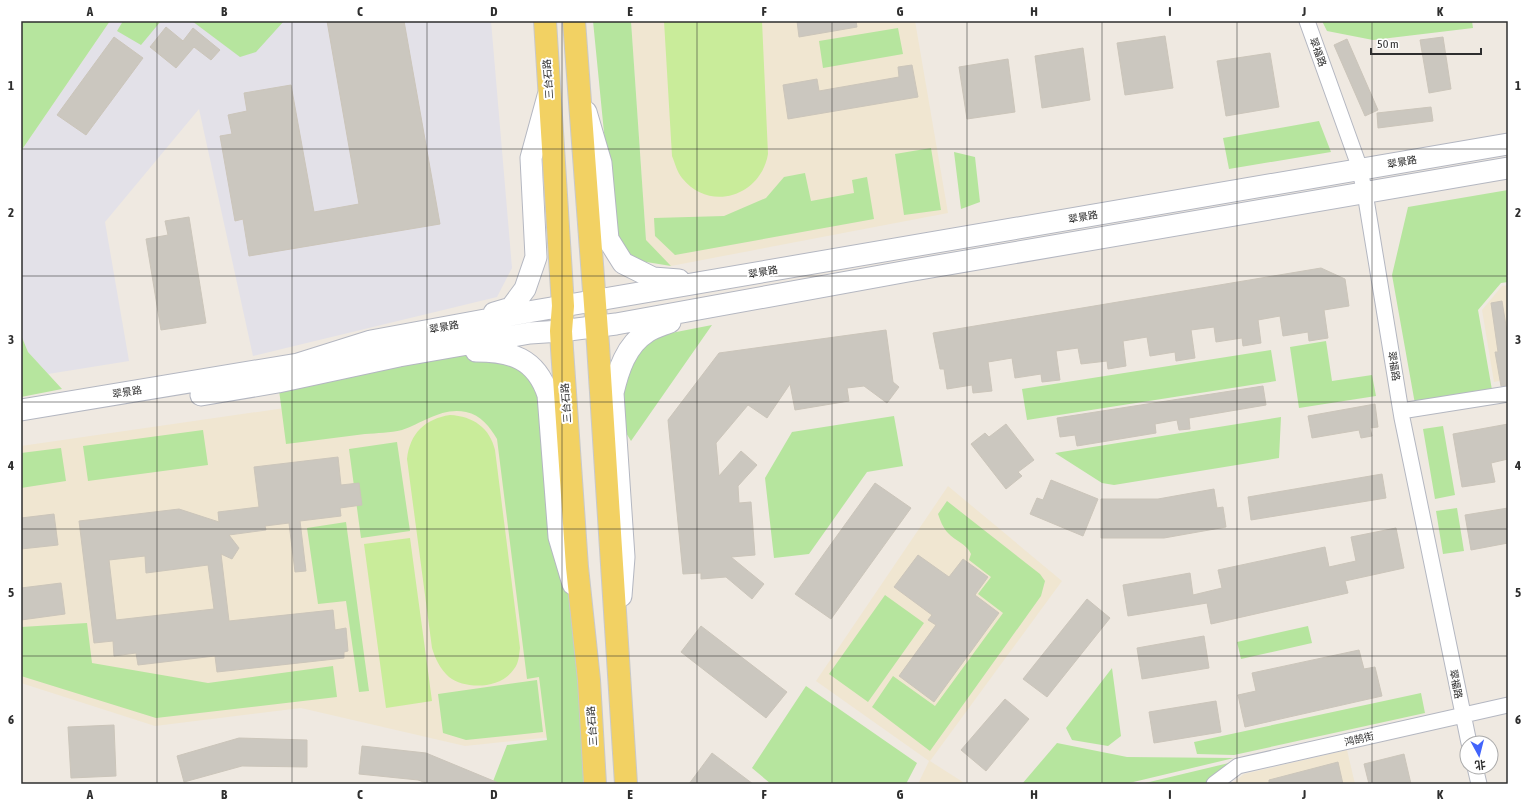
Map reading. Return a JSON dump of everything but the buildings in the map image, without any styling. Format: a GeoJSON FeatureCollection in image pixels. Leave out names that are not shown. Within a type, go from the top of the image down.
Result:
{"type":"FeatureCollection","features":[{"type":"Feature","properties":{"kind":"main road","name":"三台石路"},"geometry":{"type":"LineString","coordinates":[[545,21],[563,306],[561,331],[577,567],[589,680],[595,784]]}},
{"type":"Feature","properties":{"kind":"main road"},"geometry":{"type":"LineString","coordinates":[[574,21],[596,326],[626,784]]}},
{"type":"Feature","properties":{"kind":"main road"},"geometry":{"type":"LineString","coordinates":[[579,89],[601,163],[608,239],[623,264],[653,278],[703,282]]}},
{"type":"Feature","properties":{"kind":"main road"},"geometry":{"type":"LineString","coordinates":[[455,326],[511,308],[527,286],[536,257],[531,158],[549,91]]}},
{"type":"Feature","properties":{"kind":"main road","name":"翠景路"},"geometry":{"type":"LineString","coordinates":[[21,410],[298,364],[371,341],[563,306],[1508,144]]}},
{"type":"Feature","properties":{"kind":"main road","name":"翠景路"},"geometry":{"type":"LineString","coordinates":[[21,424],[278,382],[399,356],[540,331],[561,331],[699,310],[908,271],[1508,168]]}},
{"type":"Feature","properties":{"kind":"main road"},"geometry":{"type":"LineString","coordinates":[[617,649],[624,557],[614,393],[618,372],[629,350],[646,332],[699,310]]}},
{"type":"Feature","properties":{"kind":"main road"},"geometry":{"type":"LineString","coordinates":[[399,356],[471,351],[499,352],[517,356],[536,370],[548,395],[559,537],[582,612]]}},
{"type":"Feature","properties":{"kind":"street","name":"翠福路"},"geometry":{"type":"LineString","coordinates":[[1307,21],[1359,169],[1365,193],[1401,411],[1467,735]]}},
{"type":"Feature","properties":{"kind":"street"},"geometry":{"type":"LineString","coordinates":[[1401,411],[1508,394]]}},
{"type":"Feature","properties":{"kind":"street","name":"鸿鹄街"},"geometry":{"type":"LineString","coordinates":[[1214,784],[1238,766],[1508,705]]}},
{"type":"Feature","properties":{"kind":"shaded area"},"geometry":{"type":"Polygon","coordinates":[[[110,21],[491,21],[512,268],[497,297],[253,356],[199,109],[105,222],[129,361],[48,374],[28,352],[21,335],[21,151],[110,21]]]}},
{"type":"Feature","properties":{"kind":"shaded area"},"geometry":{"type":"Polygon","coordinates":[[[631,21],[915,21],[948,213],[671,266],[646,241],[631,21]]]}},
{"type":"Feature","properties":{"kind":"shaded area"},"geometry":{"type":"Polygon","coordinates":[[[1508,285],[1508,379],[1494,382],[1482,310],[1502,286],[1508,285]]]}},
{"type":"Feature","properties":{"kind":"shaded area"},"geometry":{"type":"Polygon","coordinates":[[[437,386],[512,411],[552,737],[465,746],[301,708],[155,726],[21,683],[21,446],[437,386]]]}},
{"type":"Feature","properties":{"kind":"shaded area"},"geometry":{"type":"Polygon","coordinates":[[[948,486],[1062,581],[930,761],[966,784],[918,784],[929,761],[816,681],[948,486]]]}},
{"type":"Feature","properties":{"kind":"shaded area"},"geometry":{"type":"Polygon","coordinates":[[[1347,750],[1355,784],[1232,784],[1244,774],[1347,750]]]}},
{"type":"Feature","properties":{"kind":"green space"},"geometry":{"type":"Polygon","coordinates":[[[21,21],[110,21],[21,151],[21,21]]]}},
{"type":"Feature","properties":{"kind":"green space"},"geometry":{"type":"Polygon","coordinates":[[[123,21],[161,21],[141,45],[117,31],[123,21]]]}},
{"type":"Feature","properties":{"kind":"green space"},"geometry":{"type":"Polygon","coordinates":[[[192,21],[284,21],[256,52],[240,57],[192,21]]]}},
{"type":"Feature","properties":{"kind":"green space"},"geometry":{"type":"Polygon","coordinates":[[[593,21],[631,21],[646,240],[671,266],[634,260],[614,234],[593,21]]]}},
{"type":"Feature","properties":{"kind":"green space"},"geometry":{"type":"Polygon","coordinates":[[[664,21],[762,21],[768,154],[763,169],[756,180],[745,189],[733,195],[720,197],[706,195],[693,189],[682,178],[676,167],[672,156],[664,21]]]}},
{"type":"Feature","properties":{"kind":"green space"},"geometry":{"type":"Polygon","coordinates":[[[1322,21],[1472,21],[1473,28],[1373,40],[1327,31],[1322,21]]]}},
{"type":"Feature","properties":{"kind":"green space"},"geometry":{"type":"Polygon","coordinates":[[[898,28],[903,54],[823,68],[819,41],[898,28]]]}},
{"type":"Feature","properties":{"kind":"green space"},"geometry":{"type":"Polygon","coordinates":[[[1319,121],[1331,152],[1229,169],[1223,138],[1319,121]]]}},
{"type":"Feature","properties":{"kind":"green space"},"geometry":{"type":"Polygon","coordinates":[[[931,148],[941,210],[904,215],[895,154],[931,148]]]}},
{"type":"Feature","properties":{"kind":"green space"},"geometry":{"type":"Polygon","coordinates":[[[954,152],[975,157],[980,202],[961,209],[954,152]]]}},
{"type":"Feature","properties":{"kind":"green space"},"geometry":{"type":"Polygon","coordinates":[[[805,173],[811,201],[854,193],[852,180],[867,177],[874,219],[675,255],[655,236],[654,218],[724,216],[766,198],[784,177],[805,173]]]}},
{"type":"Feature","properties":{"kind":"green space"},"geometry":{"type":"Polygon","coordinates":[[[1508,190],[1508,282],[1501,283],[1478,310],[1492,390],[1415,404],[1392,275],[1408,207],[1508,190]]]}},
{"type":"Feature","properties":{"kind":"green space"},"geometry":{"type":"Polygon","coordinates":[[[712,325],[631,441],[623,428],[621,394],[637,353],[656,336],[712,325]]]}},
{"type":"Feature","properties":{"kind":"green space"},"geometry":{"type":"Polygon","coordinates":[[[21,335],[28,352],[62,389],[21,397],[21,335]]]}},
{"type":"Feature","properties":{"kind":"green space"},"geometry":{"type":"Polygon","coordinates":[[[1326,341],[1332,381],[1372,375],[1376,396],[1299,408],[1290,347],[1326,341]]]}},
{"type":"Feature","properties":{"kind":"green space"},"geometry":{"type":"Polygon","coordinates":[[[1271,350],[1276,381],[1027,420],[1022,389],[1271,350]]]}},
{"type":"Feature","properties":{"kind":"green space"},"geometry":{"type":"Polygon","coordinates":[[[471,351],[535,371],[581,612],[594,784],[492,784],[507,745],[547,740],[539,677],[527,679],[497,439],[488,426],[476,416],[466,412],[457,411],[433,416],[410,427],[397,431],[286,444],[278,382],[471,351]]]}},
{"type":"Feature","properties":{"kind":"green space"},"geometry":{"type":"Polygon","coordinates":[[[450,415],[466,418],[479,425],[489,435],[495,450],[520,648],[517,664],[514,669],[501,681],[492,684],[464,684],[449,677],[440,667],[432,648],[407,459],[411,442],[420,429],[433,420],[450,415]]]}},
{"type":"Feature","properties":{"kind":"green space"},"geometry":{"type":"Polygon","coordinates":[[[894,416],[903,466],[867,472],[809,554],[774,558],[765,478],[792,432],[894,416]]]}},
{"type":"Feature","properties":{"kind":"green space"},"geometry":{"type":"Polygon","coordinates":[[[1281,417],[1279,458],[1114,485],[1102,483],[1055,453],[1281,417]]]}},
{"type":"Feature","properties":{"kind":"green space"},"geometry":{"type":"Polygon","coordinates":[[[1443,426],[1455,495],[1435,499],[1423,429],[1443,426]]]}},
{"type":"Feature","properties":{"kind":"green space"},"geometry":{"type":"Polygon","coordinates":[[[203,430],[208,465],[88,481],[83,446],[203,430]]]}},
{"type":"Feature","properties":{"kind":"green space"},"geometry":{"type":"Polygon","coordinates":[[[397,442],[410,531],[361,538],[349,449],[397,442]]]}},
{"type":"Feature","properties":{"kind":"green space"},"geometry":{"type":"Polygon","coordinates":[[[61,448],[66,481],[21,488],[21,453],[61,448]]]}},
{"type":"Feature","properties":{"kind":"green space"},"geometry":{"type":"Polygon","coordinates":[[[947,501],[1040,574],[1045,581],[1041,596],[930,751],[872,707],[893,676],[935,706],[1003,613],[978,594],[991,577],[969,560],[971,554],[969,551],[964,545],[946,531],[942,524],[938,514],[947,501]]]}},
{"type":"Feature","properties":{"kind":"green space"},"geometry":{"type":"Polygon","coordinates":[[[1457,508],[1464,551],[1443,554],[1436,511],[1457,508]]]}},
{"type":"Feature","properties":{"kind":"green space"},"geometry":{"type":"Polygon","coordinates":[[[346,522],[369,691],[359,692],[346,601],[318,604],[307,528],[346,522]]]}},
{"type":"Feature","properties":{"kind":"green space"},"geometry":{"type":"Polygon","coordinates":[[[410,538],[432,701],[386,708],[364,544],[410,538]]]}},
{"type":"Feature","properties":{"kind":"green space"},"geometry":{"type":"Polygon","coordinates":[[[885,595],[924,623],[868,702],[829,674],[885,595]]]}},
{"type":"Feature","properties":{"kind":"green space"},"geometry":{"type":"Polygon","coordinates":[[[87,623],[92,663],[208,683],[333,666],[337,697],[156,718],[21,676],[21,627],[87,623]]]}},
{"type":"Feature","properties":{"kind":"green space"},"geometry":{"type":"Polygon","coordinates":[[[1308,626],[1312,643],[1241,659],[1237,642],[1308,626]]]}},
{"type":"Feature","properties":{"kind":"green space"},"geometry":{"type":"Polygon","coordinates":[[[1112,668],[1121,736],[1108,746],[1072,740],[1066,728],[1112,668]]]}},
{"type":"Feature","properties":{"kind":"green space"},"geometry":{"type":"Polygon","coordinates":[[[537,680],[543,732],[466,740],[443,733],[438,694],[537,680]]]}},
{"type":"Feature","properties":{"kind":"green space"},"geometry":{"type":"Polygon","coordinates":[[[806,686],[917,763],[906,784],[771,784],[752,768],[806,686]]]}},
{"type":"Feature","properties":{"kind":"green space"},"geometry":{"type":"Polygon","coordinates":[[[1421,693],[1425,713],[1234,755],[1197,754],[1194,742],[1421,693]]]}},
{"type":"Feature","properties":{"kind":"green space"},"geometry":{"type":"Polygon","coordinates":[[[1057,743],[1127,757],[1234,758],[1125,784],[1022,784],[1057,743]]]}},
{"type":"Feature","properties":{"kind":"green space"},"geometry":{"type":"Polygon","coordinates":[[[1233,762],[1207,784],[1141,784],[1233,762]]]}}]}
